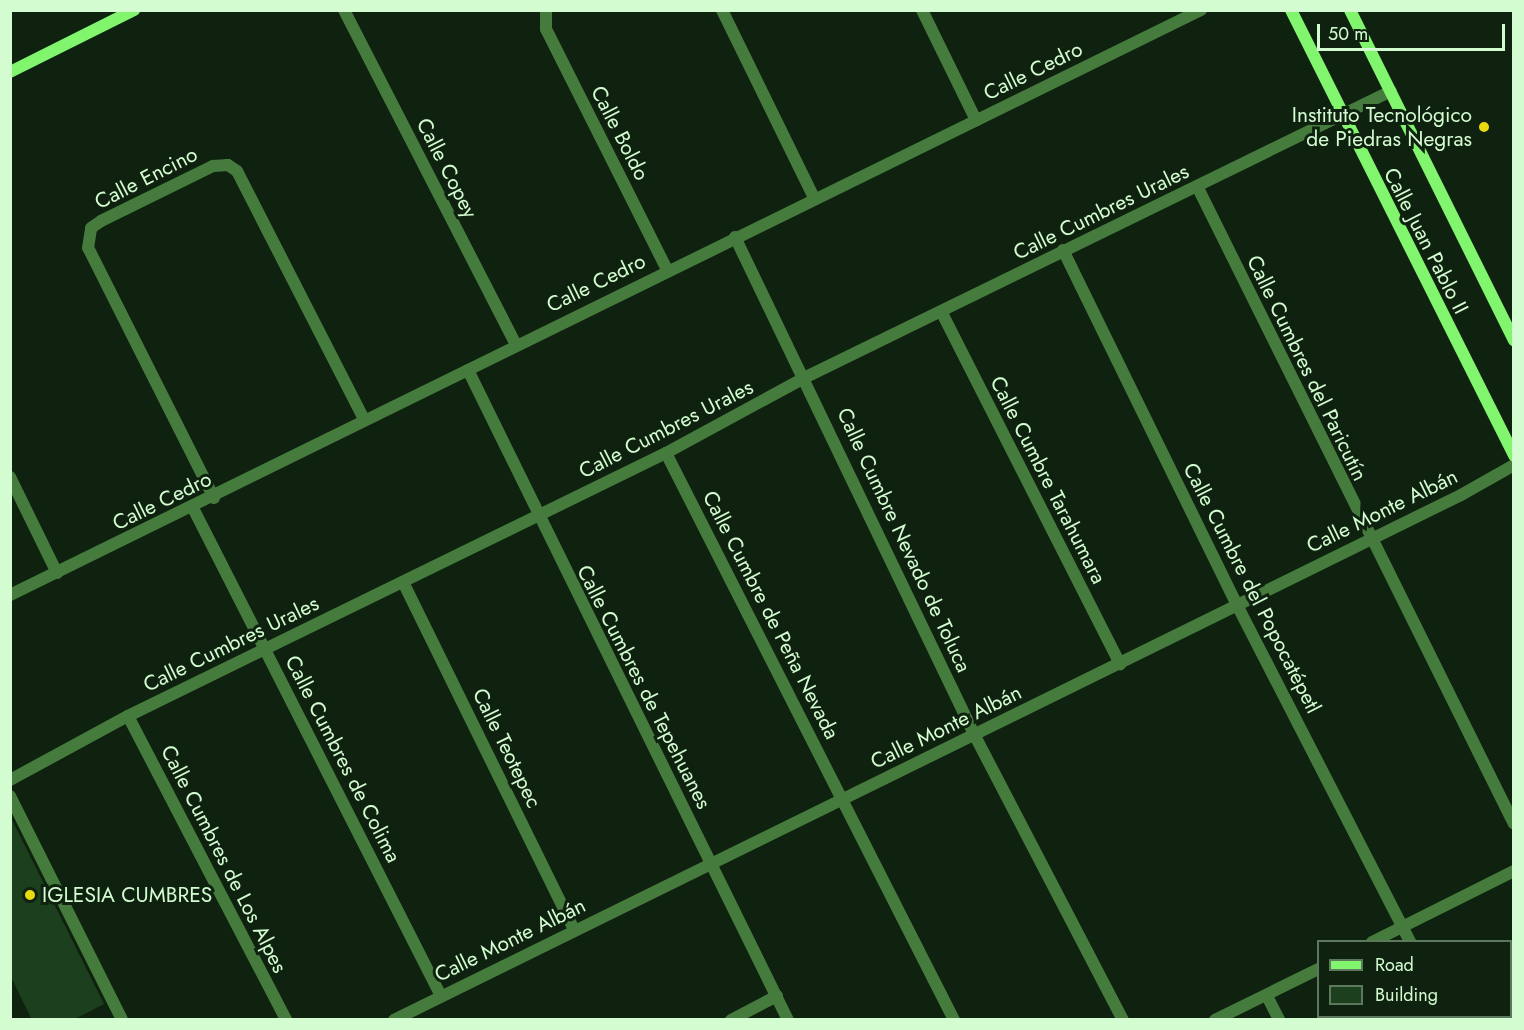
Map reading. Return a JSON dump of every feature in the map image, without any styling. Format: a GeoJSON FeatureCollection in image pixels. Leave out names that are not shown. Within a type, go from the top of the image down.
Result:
{"type":"FeatureCollection","features":[{"type":"Feature","properties":{"kind":"main road"},"geometry":{"type":"LineString","coordinates":[[10,72],[134,10]]}},
{"type":"Feature","properties":{"kind":"main road","name":"Calle Juan Pablo II"},"geometry":{"type":"LineString","coordinates":[[1291,10],[1341,117],[1514,456]]}},
{"type":"Feature","properties":{"kind":"main road","name":"Calle Juan Pablo II"},"geometry":{"type":"LineString","coordinates":[[1350,10],[1514,340]]}},
{"type":"Feature","properties":{"kind":"street","name":"Calle Copey"},"geometry":{"type":"LineString","coordinates":[[344,10],[516,344]]}},
{"type":"Feature","properties":{"kind":"street","name":"Calle Boldo"},"geometry":{"type":"LineString","coordinates":[[546,10],[546,29],[667,270]]}},
{"type":"Feature","properties":{"kind":"street"},"geometry":{"type":"LineString","coordinates":[[722,10],[814,198]]}},
{"type":"Feature","properties":{"kind":"street"},"geometry":{"type":"LineString","coordinates":[[922,10],[976,120]]}},
{"type":"Feature","properties":{"kind":"street","name":"Calle Cedro"},"geometry":{"type":"LineString","coordinates":[[10,595],[214,498],[364,419],[1201,10]]}},
{"type":"Feature","properties":{"kind":"street","name":"Calle Cumbres Urales"},"geometry":{"type":"LineString","coordinates":[[10,780],[128,716],[265,647],[404,584],[666,453],[806,377],[942,314],[1063,250],[1391,91]]}},
{"type":"Feature","properties":{"kind":"street","name":"Calle Encino"},"geometry":{"type":"LineString","coordinates":[[214,498],[88,248],[91,228],[101,221],[213,166],[228,165],[237,171],[364,419]]}},
{"type":"Feature","properties":{"kind":"street","name":"Calle Cumbres del Paricutín"},"geometry":{"type":"LineString","coordinates":[[1197,186],[1369,540],[1514,824]]}},
{"type":"Feature","properties":{"kind":"street","name":"Calle Cumbre Nevado de Toluca"},"geometry":{"type":"LineString","coordinates":[[735,237],[806,377],[974,734],[1123,1020]]}},
{"type":"Feature","properties":{"kind":"street","name":"Calle Cumbre del Popocatépetl"},"geometry":{"type":"LineString","coordinates":[[1063,250],[1237,604],[1409,940]]}},
{"type":"Feature","properties":{"kind":"street","name":"Calle Cumbre Tarahumara"},"geometry":{"type":"LineString","coordinates":[[942,314],[1120,664]]}},
{"type":"Feature","properties":{"kind":"street","name":"Calle Cumbres de Tepehuanes"},"geometry":{"type":"LineString","coordinates":[[468,370],[537,516],[788,1020]]}},
{"type":"Feature","properties":{"kind":"street","name":"Calle Cumbre de Peña Nevada"},"geometry":{"type":"LineString","coordinates":[[666,453],[844,799],[954,1020]]}},
{"type":"Feature","properties":{"kind":"street","name":"Calle Monte Albán"},"geometry":{"type":"LineString","coordinates":[[394,1020],[1120,664],[1514,465]]}},
{"type":"Feature","properties":{"kind":"street"},"geometry":{"type":"LineString","coordinates":[[10,477],[57,573]]}},
{"type":"Feature","properties":{"kind":"street","name":"Calle Cumbres de Colima"},"geometry":{"type":"LineString","coordinates":[[193,508],[441,996]]}},
{"type":"Feature","properties":{"kind":"street","name":"Calle Teotepec"},"geometry":{"type":"LineString","coordinates":[[404,584],[574,930]]}},
{"type":"Feature","properties":{"kind":"street","name":"Calle Cumbres de Los Alpes"},"geometry":{"type":"LineString","coordinates":[[128,716],[286,1020]]}},
{"type":"Feature","properties":{"kind":"street"},"geometry":{"type":"LineString","coordinates":[[10,796],[122,1020]]}},
{"type":"Feature","properties":{"kind":"street"},"geometry":{"type":"LineString","coordinates":[[1376,940],[1514,871]]}},
{"type":"Feature","properties":{"kind":"street"},"geometry":{"type":"LineString","coordinates":[[1215,1020],[1317,970]]}},
{"type":"Feature","properties":{"kind":"street"},"geometry":{"type":"LineString","coordinates":[[731,1020],[777,996]]}},
{"type":"Feature","properties":{"kind":"street"},"geometry":{"type":"LineString","coordinates":[[1267,996],[1279,1020]]}},
{"type":"Feature","properties":{"kind":"building","name":"IGLESIA CUMBRES"},"geometry":{"type":"Polygon","coordinates":[[[10,816],[104,1004],[73,1020],[32,1020],[10,975],[10,816]]]}},
{"type":"Feature","properties":{"kind":"place","name":"Instituto Tecnológico de Piedras Negras"},"geometry":{"type":"Point","coordinates":[1484,127]}},
{"type":"Feature","properties":{"kind":"place","name":"IGLESIA CUMBRES"},"geometry":{"type":"Point","coordinates":[30,895]}}]}
